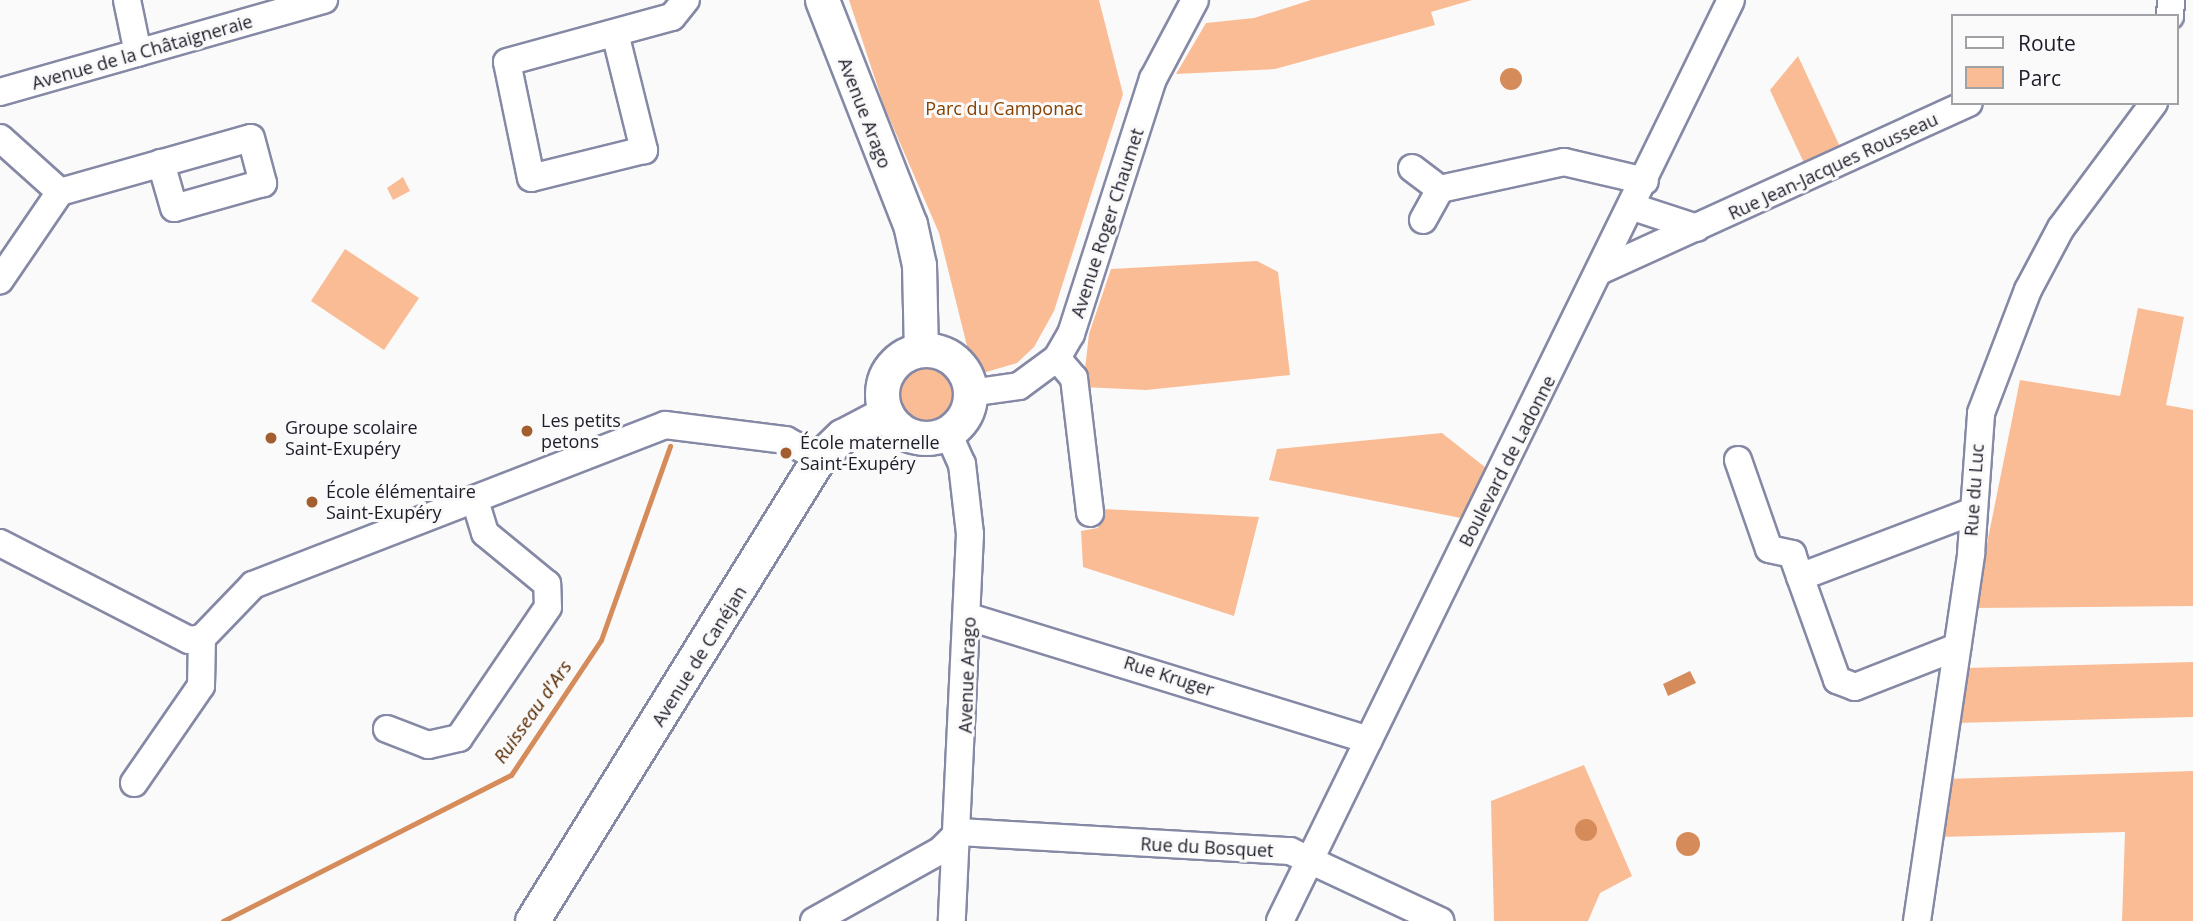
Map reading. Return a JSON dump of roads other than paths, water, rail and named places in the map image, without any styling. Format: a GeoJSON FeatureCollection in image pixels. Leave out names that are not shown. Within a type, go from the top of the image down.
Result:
{"type":"FeatureCollection","features":[{"type":"Feature","properties":{"kind":"main road","name":"Avenue Arago"},"geometry":{"type":"LineString","coordinates":[[822,0],[910,224],[919,265],[921,350]]}},
{"type":"Feature","properties":{"kind":"main road"},"geometry":{"type":"LineString","coordinates":[[921,350],[960,366],[970,393],[967,411],[948,433],[913,436],[886,413],[887,373],[921,350]]}},
{"type":"Feature","properties":{"kind":"main road","name":"Avenue de Canéjan"},"geometry":{"type":"LineString","coordinates":[[532,921],[819,458],[842,436],[886,413]]}},
{"type":"Feature","properties":{"kind":"street"},"geometry":{"type":"LineString","coordinates":[[127,0],[138,53]]}},
{"type":"Feature","properties":{"kind":"street"},"geometry":{"type":"LineString","coordinates":[[615,33],[644,150],[531,178],[507,62],[615,33],[672,18],[686,8],[686,0]]}},
{"type":"Feature","properties":{"kind":"street","name":"Avenue Roger Chaumet"},"geometry":{"type":"LineString","coordinates":[[970,393],[1019,386],[1057,358],[1071,334],[1153,79],[1195,0]]}},
{"type":"Feature","properties":{"kind":"street","name":"Boulevard de Ladonne"},"geometry":{"type":"LineString","coordinates":[[1280,921],[1602,270],[1731,0]]}},
{"type":"Feature","properties":{"kind":"street","name":"Avenue de la Châtaigneraie"},"geometry":{"type":"LineString","coordinates":[[0,92],[312,2]]}},
{"type":"Feature","properties":{"kind":"street","name":"Rue Jean-Jacques Rousseau"},"geometry":{"type":"LineString","coordinates":[[1602,270],[1965,105]]}},
{"type":"Feature","properties":{"kind":"street","name":"Rue du Luc"},"geometry":{"type":"LineString","coordinates":[[1917,921],[1957,647],[1981,413],[2028,290],[2061,228],[2153,105]]}},
{"type":"Feature","properties":{"kind":"street"},"geometry":{"type":"LineString","coordinates":[[0,138],[60,192]]}},
{"type":"Feature","properties":{"kind":"street"},"geometry":{"type":"LineString","coordinates":[[1423,220],[1440,189],[1564,162],[1645,181]]}},
{"type":"Feature","properties":{"kind":"street"},"geometry":{"type":"LineString","coordinates":[[0,280],[60,192],[161,163]]}},
{"type":"Feature","properties":{"kind":"street"},"geometry":{"type":"LineString","coordinates":[[1412,168],[1440,189]]}},
{"type":"Feature","properties":{"kind":"street"},"geometry":{"type":"LineString","coordinates":[[1633,206],[1697,228]]}},
{"type":"Feature","properties":{"kind":"street"},"geometry":{"type":"LineString","coordinates":[[1057,358],[1074,378],[1090,513]]}},
{"type":"Feature","properties":{"kind":"street"},"geometry":{"type":"LineString","coordinates":[[134,783],[201,686],[202,638],[253,585],[665,425],[786,440],[819,458]]}},
{"type":"Feature","properties":{"kind":"street","name":"Avenue Arago"},"geometry":{"type":"LineString","coordinates":[[948,433],[966,486],[969,617],[952,921]]}},
{"type":"Feature","properties":{"kind":"street"},"geometry":{"type":"LineString","coordinates":[[1738,460],[1769,549],[1792,554],[1837,680],[1845,687],[1957,647]]}},
{"type":"Feature","properties":{"kind":"street"},"geometry":{"type":"LineString","coordinates":[[387,729],[428,745],[459,738],[548,607],[547,583],[485,533],[475,500]]}},
{"type":"Feature","properties":{"kind":"street"},"geometry":{"type":"LineString","coordinates":[[1800,577],[1971,512]]}},
{"type":"Feature","properties":{"kind":"street"},"geometry":{"type":"LineString","coordinates":[[0,543],[176,635],[202,638]]}},
{"type":"Feature","properties":{"kind":"street","name":"Rue Kruger"},"geometry":{"type":"LineString","coordinates":[[969,617],[1369,740]]}},
{"type":"Feature","properties":{"kind":"street"},"geometry":{"type":"LineString","coordinates":[[814,921],[940,851],[959,832]]}},
{"type":"Feature","properties":{"kind":"street","name":"Rue du Bosquet"},"geometry":{"type":"LineString","coordinates":[[959,832],[1290,851],[1311,858],[1440,921]]}},
{"type":"Feature","properties":{"kind":"waterway","name":"Ruisseau d'Ars"},"geometry":{"type":"LineString","coordinates":[[223,921],[511,775],[601,640],[670,446]]}},
{"type":"Feature","properties":{"kind":"place","name":"Les petits petons"},"geometry":{"type":"Point","coordinates":[527,431]}},
{"type":"Feature","properties":{"kind":"place","name":"Groupe scolaire Saint-Exupéry"},"geometry":{"type":"Point","coordinates":[271,438]}},
{"type":"Feature","properties":{"kind":"place","name":"École maternelle Saint-Exupéry"},"geometry":{"type":"Point","coordinates":[786,453]}},
{"type":"Feature","properties":{"kind":"place","name":"École élémentaire Saint-Exupéry"},"geometry":{"type":"Point","coordinates":[312,502]}},
{"type":"Feature","properties":{"kind":"park label","name":"Parc du Camponac"},"geometry":{"type":"Point","coordinates":[1004,108]}}]}
